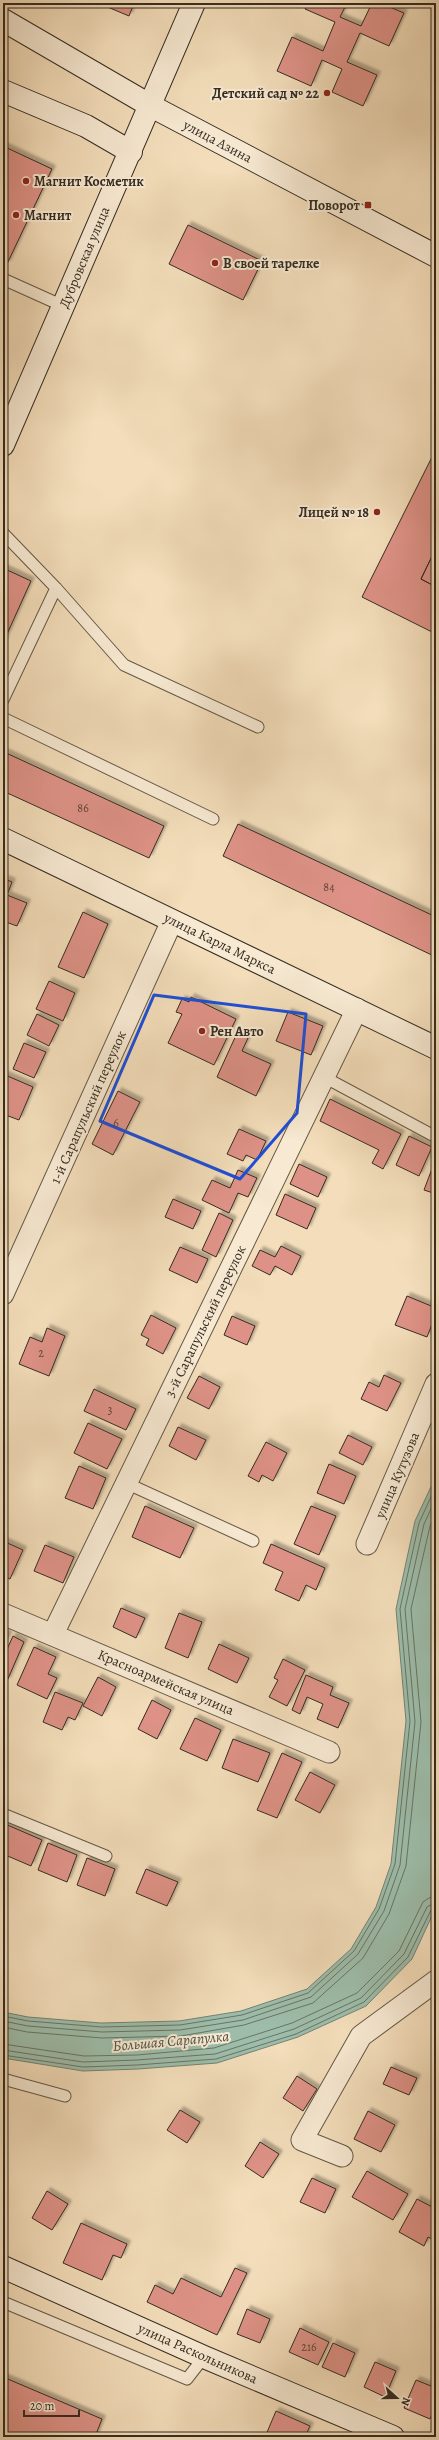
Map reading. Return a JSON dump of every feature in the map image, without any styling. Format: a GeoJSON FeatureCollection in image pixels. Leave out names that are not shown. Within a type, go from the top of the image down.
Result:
{"type":"FeatureCollection","features":[{"type":"Feature","properties":{"kind":"main road","name":"Дубровская улица"},"geometry":{"type":"LineString","coordinates":[[3,445],[9,414],[63,306],[151,106],[194,3]]}},
{"type":"Feature","properties":{"kind":"main road","name":"улица Азина"},"geometry":{"type":"LineString","coordinates":[[3,20],[151,106],[436,256]]}},
{"type":"Feature","properties":{"kind":"main road"},"geometry":{"type":"LineString","coordinates":[[3,91],[86,126],[130,152]]}},
{"type":"Feature","properties":{"kind":"main road","name":"улица Карла Маркса"},"geometry":{"type":"LineString","coordinates":[[3,839],[436,1048]]}},
{"type":"Feature","properties":{"kind":"main road","name":"улица Раскольникова"},"geometry":{"type":"LineString","coordinates":[[3,2267],[204,2357],[393,2437]]}},
{"type":"Feature","properties":{"kind":"street","name":"1-й Сарапульский переулок"},"geometry":{"type":"LineString","coordinates":[[3,1294],[172,921]]}},
{"type":"Feature","properties":{"kind":"street","name":"3-й Сарапульский переулок"},"geometry":{"type":"LineString","coordinates":[[53,1634],[356,1009]]}},
{"type":"Feature","properties":{"kind":"street","name":"улица Кутузова"},"geometry":{"type":"LineString","coordinates":[[367,1544],[436,1384]]}},
{"type":"Feature","properties":{"kind":"street","name":"Красноармейская улица"},"geometry":{"type":"LineString","coordinates":[[3,1614],[329,1752]]}},
{"type":"Feature","properties":{"kind":"street"},"geometry":{"type":"LineString","coordinates":[[342,2156],[302,2140],[361,2036],[436,1981]]}},
{"type":"Feature","properties":{"kind":"lane"},"geometry":{"type":"LineString","coordinates":[[3,279],[63,306]]}},
{"type":"Feature","properties":{"kind":"lane"},"geometry":{"type":"LineString","coordinates":[[3,533],[56,588],[124,665],[258,727]]}},
{"type":"Feature","properties":{"kind":"lane"},"geometry":{"type":"LineString","coordinates":[[3,700],[56,588]]}},
{"type":"Feature","properties":{"kind":"lane"},"geometry":{"type":"LineString","coordinates":[[3,718],[213,819]]}},
{"type":"Feature","properties":{"kind":"lane"},"geometry":{"type":"LineString","coordinates":[[324,1077],[436,1137]]}},
{"type":"Feature","properties":{"kind":"lane"},"geometry":{"type":"LineString","coordinates":[[126,1484],[253,1541]]}},
{"type":"Feature","properties":{"kind":"lane"},"geometry":{"type":"LineString","coordinates":[[3,1814],[106,1856]]}},
{"type":"Feature","properties":{"kind":"lane"},"geometry":{"type":"LineString","coordinates":[[3,2079],[65,2096]]}},
{"type":"Feature","properties":{"kind":"lane"},"geometry":{"type":"LineString","coordinates":[[3,2302],[187,2379],[204,2357]]}},
{"type":"Feature","properties":{"kind":"highlighted area"},"geometry":{"type":"Polygon","coordinates":[[[154,995],[306,1014],[297,1113],[240,1179],[100,1121],[154,995]]]}},
{"type":"Feature","properties":{"kind":"water","name":"Большая Сарапулка"},"geometry":{"type":"Polygon","coordinates":[[[436,1476],[436,1907],[412,1959],[366,2006],[298,2037],[217,2063],[138,2069],[83,2071],[3,2058],[3,2012],[28,2017],[101,2023],[179,2021],[241,2011],[307,1989],[351,1949],[376,1907],[391,1864],[406,1721],[396,1609],[415,1521],[436,1476]]]}},
{"type":"Feature","properties":{"kind":"building"},"geometry":{"type":"Polygon","coordinates":[[[98,3],[134,3],[129,16],[98,3]]]}},
{"type":"Feature","properties":{"kind":"building"},"geometry":{"type":"Polygon","coordinates":[[[308,3],[347,3],[340,17],[361,26],[372,3],[380,3],[404,13],[389,46],[360,33],[347,62],[377,75],[363,106],[332,92],[342,69],[322,60],[311,86],[277,71],[292,37],[323,51],[335,22],[305,9],[308,3]]]}},
{"type":"Feature","properties":{"kind":"building","name":"Магнит"},"geometry":{"type":"Polygon","coordinates":[[[3,146],[52,169],[7,264],[3,262],[3,146]]]}},
{"type":"Feature","properties":{"kind":"building","name":"В своей тарелке"},"geometry":{"type":"Polygon","coordinates":[[[188,225],[262,261],[243,300],[169,264],[188,225]]]}},
{"type":"Feature","properties":{"kind":"building"},"geometry":{"type":"Polygon","coordinates":[[[436,449],[436,548],[421,579],[436,587],[436,634],[362,597],[436,449]]]}},
{"type":"Feature","properties":{"kind":"building"},"geometry":{"type":"Polygon","coordinates":[[[436,548],[436,587],[421,579],[436,548]]]}},
{"type":"Feature","properties":{"kind":"building"},"geometry":{"type":"Polygon","coordinates":[[[3,568],[31,581],[3,643],[3,568]]]}},
{"type":"Feature","properties":{"kind":"building"},"geometry":{"type":"Polygon","coordinates":[[[4,752],[164,826],[149,858],[3,791],[4,752]]]}},
{"type":"Feature","properties":{"kind":"building"},"geometry":{"type":"Polygon","coordinates":[[[238,824],[436,917],[436,957],[223,856],[238,824]]]}},
{"type":"Feature","properties":{"kind":"building"},"geometry":{"type":"Polygon","coordinates":[[[5,879],[12,882],[7,895],[27,903],[17,926],[3,921],[5,879]]]}},
{"type":"Feature","properties":{"kind":"building"},"geometry":{"type":"Polygon","coordinates":[[[83,912],[108,924],[84,978],[58,967],[83,912]]]}},
{"type":"Feature","properties":{"kind":"building"},"geometry":{"type":"Polygon","coordinates":[[[49,981],[75,993],[63,1021],[36,1009],[49,981]]]}},
{"type":"Feature","properties":{"kind":"building","name":"Рен Авто"},"geometry":{"type":"Polygon","coordinates":[[[191,997],[236,1019],[214,1065],[168,1043],[182,1014],[176,1012],[182,999],[189,1002],[191,997]]]}},
{"type":"Feature","properties":{"kind":"building"},"geometry":{"type":"Polygon","coordinates":[[[288,1012],[323,1026],[311,1055],[276,1041],[288,1012]]]}},
{"type":"Feature","properties":{"kind":"building"},"geometry":{"type":"Polygon","coordinates":[[[37,1014],[59,1025],[49,1046],[27,1035],[37,1014]]]}},
{"type":"Feature","properties":{"kind":"building"},"geometry":{"type":"Polygon","coordinates":[[[237,1033],[248,1038],[242,1051],[271,1064],[256,1096],[217,1077],[237,1033]]]}},
{"type":"Feature","properties":{"kind":"building"},"geometry":{"type":"Polygon","coordinates":[[[24,1043],[46,1052],[34,1078],[13,1069],[24,1043]]]}},
{"type":"Feature","properties":{"kind":"building"},"geometry":{"type":"Polygon","coordinates":[[[3,1074],[33,1087],[19,1120],[3,1114],[3,1074]]]}},
{"type":"Feature","properties":{"kind":"building"},"geometry":{"type":"Polygon","coordinates":[[[118,1091],[140,1102],[113,1155],[92,1144],[118,1091]]]}},
{"type":"Feature","properties":{"kind":"building"},"geometry":{"type":"Polygon","coordinates":[[[330,1099],[401,1134],[383,1169],[372,1163],[379,1150],[320,1121],[330,1099]]]}},
{"type":"Feature","properties":{"kind":"building"},"geometry":{"type":"Polygon","coordinates":[[[239,1129],[266,1141],[257,1160],[246,1155],[243,1161],[227,1154],[239,1129]]]}},
{"type":"Feature","properties":{"kind":"building"},"geometry":{"type":"Polygon","coordinates":[[[409,1136],[432,1147],[419,1176],[396,1165],[409,1136]]]}},
{"type":"Feature","properties":{"kind":"building"},"geometry":{"type":"Polygon","coordinates":[[[436,1158],[436,1194],[424,1190],[436,1158]]]}},
{"type":"Feature","properties":{"kind":"building"},"geometry":{"type":"Polygon","coordinates":[[[299,1164],[327,1177],[318,1197],[290,1184],[299,1164]]]}},
{"type":"Feature","properties":{"kind":"building"},"geometry":{"type":"Polygon","coordinates":[[[238,1170],[257,1178],[248,1197],[238,1193],[229,1213],[202,1200],[212,1180],[230,1188],[238,1170]]]}},
{"type":"Feature","properties":{"kind":"building"},"geometry":{"type":"Polygon","coordinates":[[[285,1194],[316,1208],[307,1229],[276,1215],[285,1194]]]}},
{"type":"Feature","properties":{"kind":"building"},"geometry":{"type":"Polygon","coordinates":[[[173,1199],[201,1211],[193,1229],[165,1217],[173,1199]]]}},
{"type":"Feature","properties":{"kind":"building"},"geometry":{"type":"Polygon","coordinates":[[[219,1213],[233,1220],[216,1257],[202,1250],[219,1213]]]}},
{"type":"Feature","properties":{"kind":"building"},"geometry":{"type":"Polygon","coordinates":[[[281,1246],[301,1256],[292,1275],[275,1266],[270,1275],[252,1266],[260,1250],[275,1257],[281,1246]]]}},
{"type":"Feature","properties":{"kind":"building"},"geometry":{"type":"Polygon","coordinates":[[[180,1247],[208,1259],[197,1283],[169,1270],[180,1247]]]}},
{"type":"Feature","properties":{"kind":"building"},"geometry":{"type":"Polygon","coordinates":[[[407,1296],[436,1308],[436,1314],[427,1337],[395,1325],[407,1296]]]}},
{"type":"Feature","properties":{"kind":"building"},"geometry":{"type":"Polygon","coordinates":[[[151,1315],[176,1328],[163,1354],[146,1345],[149,1339],[141,1335],[151,1315]]]}},
{"type":"Feature","properties":{"kind":"building"},"geometry":{"type":"Polygon","coordinates":[[[232,1316],[255,1326],[247,1345],[224,1335],[232,1316]]]}},
{"type":"Feature","properties":{"kind":"building"},"geometry":{"type":"Polygon","coordinates":[[[47,1328],[65,1336],[49,1376],[19,1364],[30,1337],[42,1342],[47,1328]]]}},
{"type":"Feature","properties":{"kind":"building"},"geometry":{"type":"Polygon","coordinates":[[[384,1375],[401,1383],[387,1411],[361,1399],[369,1382],[379,1387],[384,1375]]]}},
{"type":"Feature","properties":{"kind":"building"},"geometry":{"type":"Polygon","coordinates":[[[199,1376],[220,1387],[209,1409],[187,1398],[199,1376]]]}},
{"type":"Feature","properties":{"kind":"building"},"geometry":{"type":"Polygon","coordinates":[[[94,1389],[136,1409],[126,1430],[84,1411],[94,1389]]]}},
{"type":"Feature","properties":{"kind":"building"},"geometry":{"type":"Polygon","coordinates":[[[88,1423],[122,1439],[107,1469],[74,1453],[88,1423]]]}},
{"type":"Feature","properties":{"kind":"building"},"geometry":{"type":"Polygon","coordinates":[[[178,1427],[206,1440],[196,1460],[169,1446],[178,1427]]]}},
{"type":"Feature","properties":{"kind":"building"},"geometry":{"type":"Polygon","coordinates":[[[348,1435],[372,1447],[363,1465],[339,1453],[348,1435]]]}},
{"type":"Feature","properties":{"kind":"building"},"geometry":{"type":"Polygon","coordinates":[[[266,1442],[287,1453],[273,1481],[262,1475],[259,1482],[248,1476],[266,1442]]]}},
{"type":"Feature","properties":{"kind":"building"},"geometry":{"type":"Polygon","coordinates":[[[329,1464],[356,1476],[344,1504],[317,1493],[329,1464]]]}},
{"type":"Feature","properties":{"kind":"building"},"geometry":{"type":"Polygon","coordinates":[[[79,1466],[106,1478],[93,1509],[65,1498],[79,1466]]]}},
{"type":"Feature","properties":{"kind":"building"},"geometry":{"type":"Polygon","coordinates":[[[145,1506],[194,1528],[180,1558],[132,1537],[145,1506]]]}},
{"type":"Feature","properties":{"kind":"building"},"geometry":{"type":"Polygon","coordinates":[[[311,1506],[336,1516],[319,1555],[294,1544],[311,1506]]]}},
{"type":"Feature","properties":{"kind":"building"},"geometry":{"type":"Polygon","coordinates":[[[3,1541],[23,1550],[10,1579],[3,1576],[3,1541]]]}},
{"type":"Feature","properties":{"kind":"building"},"geometry":{"type":"Polygon","coordinates":[[[271,1544],[325,1568],[316,1590],[306,1585],[299,1601],[275,1590],[283,1572],[263,1563],[271,1544]]]}},
{"type":"Feature","properties":{"kind":"building"},"geometry":{"type":"Polygon","coordinates":[[[45,1545],[74,1557],[63,1583],[34,1571],[45,1545]]]}},
{"type":"Feature","properties":{"kind":"building"},"geometry":{"type":"Polygon","coordinates":[[[121,1608],[145,1618],[136,1638],[113,1627],[121,1608]]]}},
{"type":"Feature","properties":{"kind":"building"},"geometry":{"type":"Polygon","coordinates":[[[179,1613],[202,1622],[188,1658],[165,1648],[179,1613]]]}},
{"type":"Feature","properties":{"kind":"building"},"geometry":{"type":"Polygon","coordinates":[[[3,1632],[8,1635],[3,1646],[3,1632]]]}},
{"type":"Feature","properties":{"kind":"building"},"geometry":{"type":"Polygon","coordinates":[[[13,1636],[24,1642],[7,1681],[3,1679],[3,1658],[13,1636]]]}},
{"type":"Feature","properties":{"kind":"building"},"geometry":{"type":"Polygon","coordinates":[[[219,1644],[249,1658],[237,1683],[208,1669],[219,1644]]]}},
{"type":"Feature","properties":{"kind":"building"},"geometry":{"type":"Polygon","coordinates":[[[34,1647],[56,1657],[48,1674],[57,1678],[47,1699],[17,1685],[34,1647]]]}},
{"type":"Feature","properties":{"kind":"building"},"geometry":{"type":"Polygon","coordinates":[[[283,1659],[305,1670],[287,1706],[269,1697],[278,1680],[274,1678],[283,1659]]]}},
{"type":"Feature","properties":{"kind":"building"},"geometry":{"type":"Polygon","coordinates":[[[306,1675],[333,1687],[330,1695],[349,1703],[338,1728],[317,1719],[323,1704],[307,1697],[300,1714],[292,1710],[306,1675]]]}},
{"type":"Feature","properties":{"kind":"building"},"geometry":{"type":"Polygon","coordinates":[[[98,1677],[116,1687],[102,1716],[83,1706],[98,1677]]]}},
{"type":"Feature","properties":{"kind":"building"},"geometry":{"type":"Polygon","coordinates":[[[55,1692],[83,1703],[75,1720],[68,1717],[62,1730],[43,1722],[55,1692]]]}},
{"type":"Feature","properties":{"kind":"building"},"geometry":{"type":"Polygon","coordinates":[[[152,1700],[171,1710],[157,1739],[138,1729],[152,1700]]]}},
{"type":"Feature","properties":{"kind":"building"},"geometry":{"type":"Polygon","coordinates":[[[195,1718],[221,1730],[207,1761],[180,1749],[195,1718]]]}},
{"type":"Feature","properties":{"kind":"building"},"geometry":{"type":"Polygon","coordinates":[[[233,1739],[270,1753],[258,1782],[222,1768],[233,1739]]]}},
{"type":"Feature","properties":{"kind":"building"},"geometry":{"type":"Polygon","coordinates":[[[282,1753],[302,1762],[277,1818],[257,1810],[282,1753]]]}},
{"type":"Feature","properties":{"kind":"building"},"geometry":{"type":"Polygon","coordinates":[[[310,1772],[335,1785],[320,1813],[295,1800],[310,1772]]]}},
{"type":"Feature","properties":{"kind":"building"},"geometry":{"type":"Polygon","coordinates":[[[3,1823],[42,1840],[31,1866],[3,1854],[3,1823]]]}},
{"type":"Feature","properties":{"kind":"building"},"geometry":{"type":"Polygon","coordinates":[[[48,1843],[77,1855],[67,1882],[38,1870],[48,1843]]]}},
{"type":"Feature","properties":{"kind":"building"},"geometry":{"type":"Polygon","coordinates":[[[87,1858],[115,1869],[105,1896],[77,1885],[87,1858]]]}},
{"type":"Feature","properties":{"kind":"building"},"geometry":{"type":"Polygon","coordinates":[[[146,1869],[178,1882],[167,1906],[136,1893],[146,1869]]]}},
{"type":"Feature","properties":{"kind":"building"},"geometry":{"type":"Polygon","coordinates":[[[391,2067],[417,2078],[409,2095],[383,2084],[391,2067]]]}},
{"type":"Feature","properties":{"kind":"building"},"geometry":{"type":"Polygon","coordinates":[[[297,2076],[317,2089],[303,2111],[283,2098],[297,2076]]]}},
{"type":"Feature","properties":{"kind":"building"},"geometry":{"type":"Polygon","coordinates":[[[180,2110],[200,2122],[187,2143],[167,2130],[180,2110]]]}},
{"type":"Feature","properties":{"kind":"building"},"geometry":{"type":"Polygon","coordinates":[[[368,2111],[395,2125],[381,2152],[354,2139],[368,2111]]]}},
{"type":"Feature","properties":{"kind":"building"},"geometry":{"type":"Polygon","coordinates":[[[260,2142],[279,2154],[263,2178],[245,2166],[260,2142]]]}},
{"type":"Feature","properties":{"kind":"building"},"geometry":{"type":"Polygon","coordinates":[[[367,2171],[408,2194],[393,2220],[352,2197],[367,2171]]]}},
{"type":"Feature","properties":{"kind":"building"},"geometry":{"type":"Polygon","coordinates":[[[312,2178],[336,2189],[325,2213],[300,2202],[312,2178]]]}},
{"type":"Feature","properties":{"kind":"building"},"geometry":{"type":"Polygon","coordinates":[[[47,2191],[68,2204],[52,2230],[32,2218],[47,2191]]]}},
{"type":"Feature","properties":{"kind":"building"},"geometry":{"type":"Polygon","coordinates":[[[417,2199],[436,2209],[436,2241],[428,2237],[424,2246],[399,2232],[417,2199]]]}},
{"type":"Feature","properties":{"kind":"building"},"geometry":{"type":"Polygon","coordinates":[[[81,2223],[127,2244],[121,2258],[113,2255],[102,2280],[63,2263],[81,2223]]]}},
{"type":"Feature","properties":{"kind":"building"},"geometry":{"type":"Polygon","coordinates":[[[235,2268],[247,2273],[217,2335],[147,2302],[155,2285],[173,2294],[181,2278],[221,2297],[235,2268]]]}},
{"type":"Feature","properties":{"kind":"building"},"geometry":{"type":"Polygon","coordinates":[[[247,2309],[270,2319],[260,2343],[237,2334],[247,2309]]]}},
{"type":"Feature","properties":{"kind":"building"},"geometry":{"type":"Polygon","coordinates":[[[300,2328],[329,2342],[318,2365],[289,2352],[300,2328]]]}},
{"type":"Feature","properties":{"kind":"building"},"geometry":{"type":"Polygon","coordinates":[[[333,2343],[355,2353],[345,2377],[322,2367],[333,2343]]]}},
{"type":"Feature","properties":{"kind":"building"},"geometry":{"type":"Polygon","coordinates":[[[375,2362],[396,2371],[385,2397],[364,2387],[375,2362]]]}},
{"type":"Feature","properties":{"kind":"building"},"geometry":{"type":"Polygon","coordinates":[[[3,2377],[102,2419],[95,2437],[3,2437],[3,2377]]]}},
{"type":"Feature","properties":{"kind":"building"},"geometry":{"type":"Polygon","coordinates":[[[416,2380],[436,2388],[436,2405],[430,2419],[404,2408],[416,2380]]]}},
{"type":"Feature","properties":{"kind":"building"},"geometry":{"type":"Polygon","coordinates":[[[276,2411],[310,2426],[305,2437],[265,2437],[276,2411]]]}},
{"type":"Feature","properties":{"kind":"place","name":"Детский сад № 22"},"geometry":{"type":"Point","coordinates":[327,93]}},
{"type":"Feature","properties":{"kind":"place","name":"Магнит Косметик"},"geometry":{"type":"Point","coordinates":[26,181]}},
{"type":"Feature","properties":{"kind":"place","name":"Поворот"},"geometry":{"type":"Point","coordinates":[368,205]}},
{"type":"Feature","properties":{"kind":"place","name":"Магнит"},"geometry":{"type":"Point","coordinates":[16,215]}},
{"type":"Feature","properties":{"kind":"place","name":"В своей тарелке"},"geometry":{"type":"Point","coordinates":[215,263]}},
{"type":"Feature","properties":{"kind":"place","name":"Лицей № 18"},"geometry":{"type":"Point","coordinates":[377,512]}},
{"type":"Feature","properties":{"kind":"place","name":"Рен Авто"},"geometry":{"type":"Point","coordinates":[202,1031]}}]}
